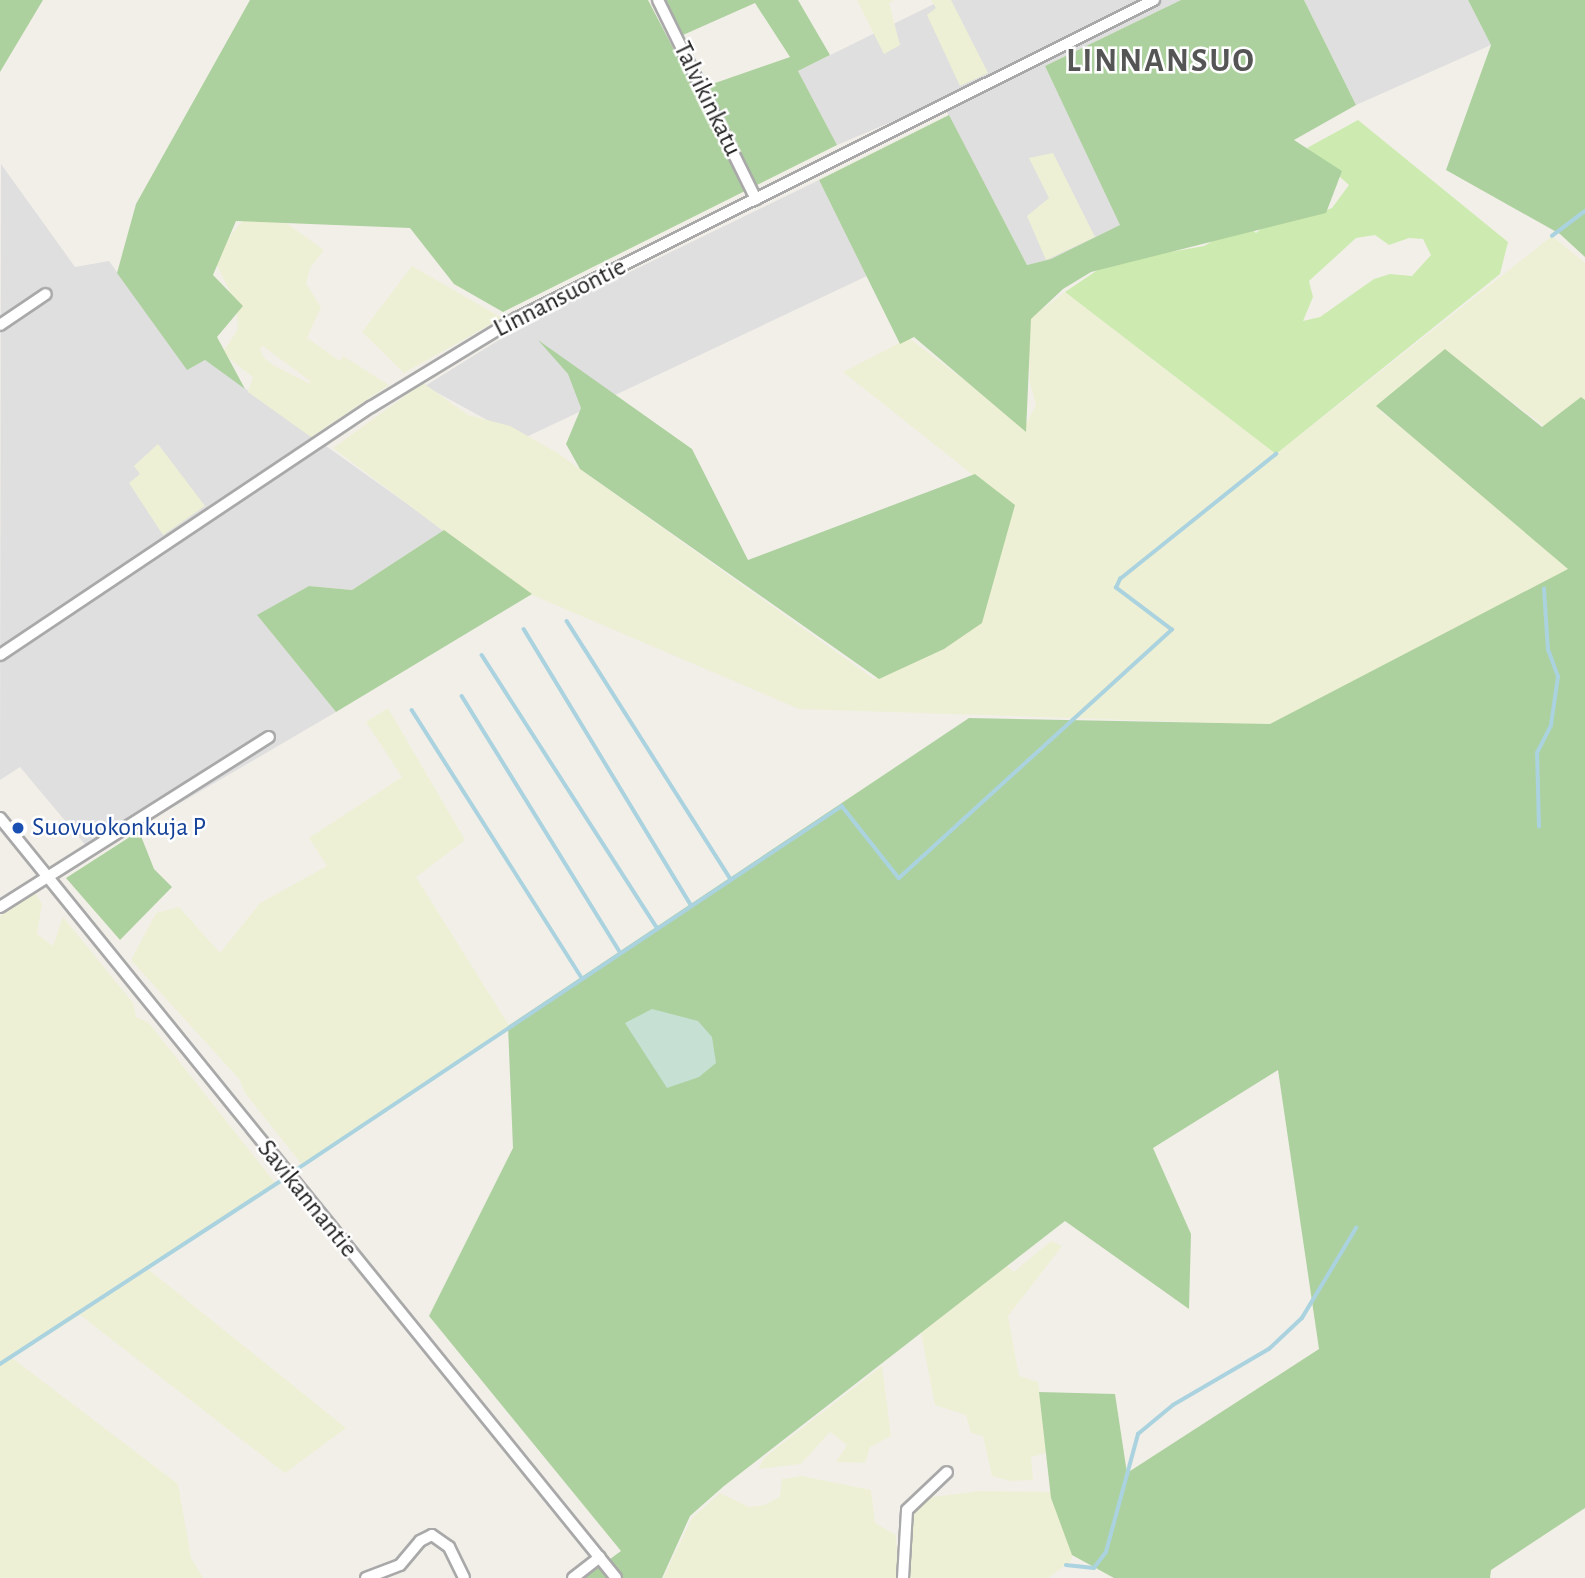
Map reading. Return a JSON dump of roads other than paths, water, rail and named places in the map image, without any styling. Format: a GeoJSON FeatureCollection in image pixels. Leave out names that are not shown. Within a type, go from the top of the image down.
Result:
{"type":"FeatureCollection","features":[{"type":"Feature","properties":{"kind":"street","name":"Talvikinkatu"},"geometry":{"type":"LineString","coordinates":[[658,0],[756,199]]}},
{"type":"Feature","properties":{"kind":"street","name":"Linnansuontie"},"geometry":{"type":"LineString","coordinates":[[0,655],[482,338],[1154,0]]}},
{"type":"Feature","properties":{"kind":"street"},"geometry":{"type":"LineString","coordinates":[[0,325],[46,294]]}},
{"type":"Feature","properties":{"kind":"street"},"geometry":{"type":"LineString","coordinates":[[0,907],[270,737]]}},
{"type":"Feature","properties":{"kind":"street","name":"Savikannantie"},"geometry":{"type":"LineString","coordinates":[[0,818],[616,1578]]}},
{"type":"Feature","properties":{"kind":"street"},"geometry":{"type":"LineString","coordinates":[[903,1578],[907,1510],[947,1472]]}},
{"type":"Feature","properties":{"kind":"street"},"geometry":{"type":"LineString","coordinates":[[366,1578],[400,1564],[420,1541],[432,1535],[449,1547],[464,1578]]}},
{"type":"Feature","properties":{"kind":"street"},"geometry":{"type":"LineString","coordinates":[[573,1578],[600,1557]]}},
{"type":"Feature","properties":{"kind":"waterway"},"geometry":{"type":"LineString","coordinates":[[1552,236],[1585,211]]}},
{"type":"Feature","properties":{"kind":"waterway"},"geometry":{"type":"LineString","coordinates":[[296,1170],[842,806],[899,878],[1172,630],[1116,588],[1120,579],[1276,454]]}},
{"type":"Feature","properties":{"kind":"waterway"},"geometry":{"type":"LineString","coordinates":[[1539,827],[1537,753],[1551,725],[1558,677],[1548,650],[1544,589]]}},
{"type":"Feature","properties":{"kind":"waterway"},"geometry":{"type":"LineString","coordinates":[[567,621],[731,879]]}},
{"type":"Feature","properties":{"kind":"waterway"},"geometry":{"type":"LineString","coordinates":[[524,629],[691,905]]}},
{"type":"Feature","properties":{"kind":"waterway"},"geometry":{"type":"LineString","coordinates":[[482,655],[657,928]]}},
{"type":"Feature","properties":{"kind":"waterway"},"geometry":{"type":"LineString","coordinates":[[462,696],[621,953]]}},
{"type":"Feature","properties":{"kind":"waterway"},"geometry":{"type":"LineString","coordinates":[[412,710],[582,978]]}},
{"type":"Feature","properties":{"kind":"waterway"},"geometry":{"type":"LineString","coordinates":[[0,1364],[281,1181]]}},
{"type":"Feature","properties":{"kind":"waterway"},"geometry":{"type":"LineString","coordinates":[[1066,1565],[1094,1568],[1106,1552],[1138,1434],[1173,1405],[1269,1349],[1302,1318],[1356,1228]]}},
{"type":"Feature","properties":{"kind":"place","name":"Suovuokonkuja P"},"geometry":{"type":"Point","coordinates":[18,828]}},
{"type":"Feature","properties":{"kind":"district","name":"LINNANSUO"},"geometry":{"type":"Point","coordinates":[1161,62]}}]}
